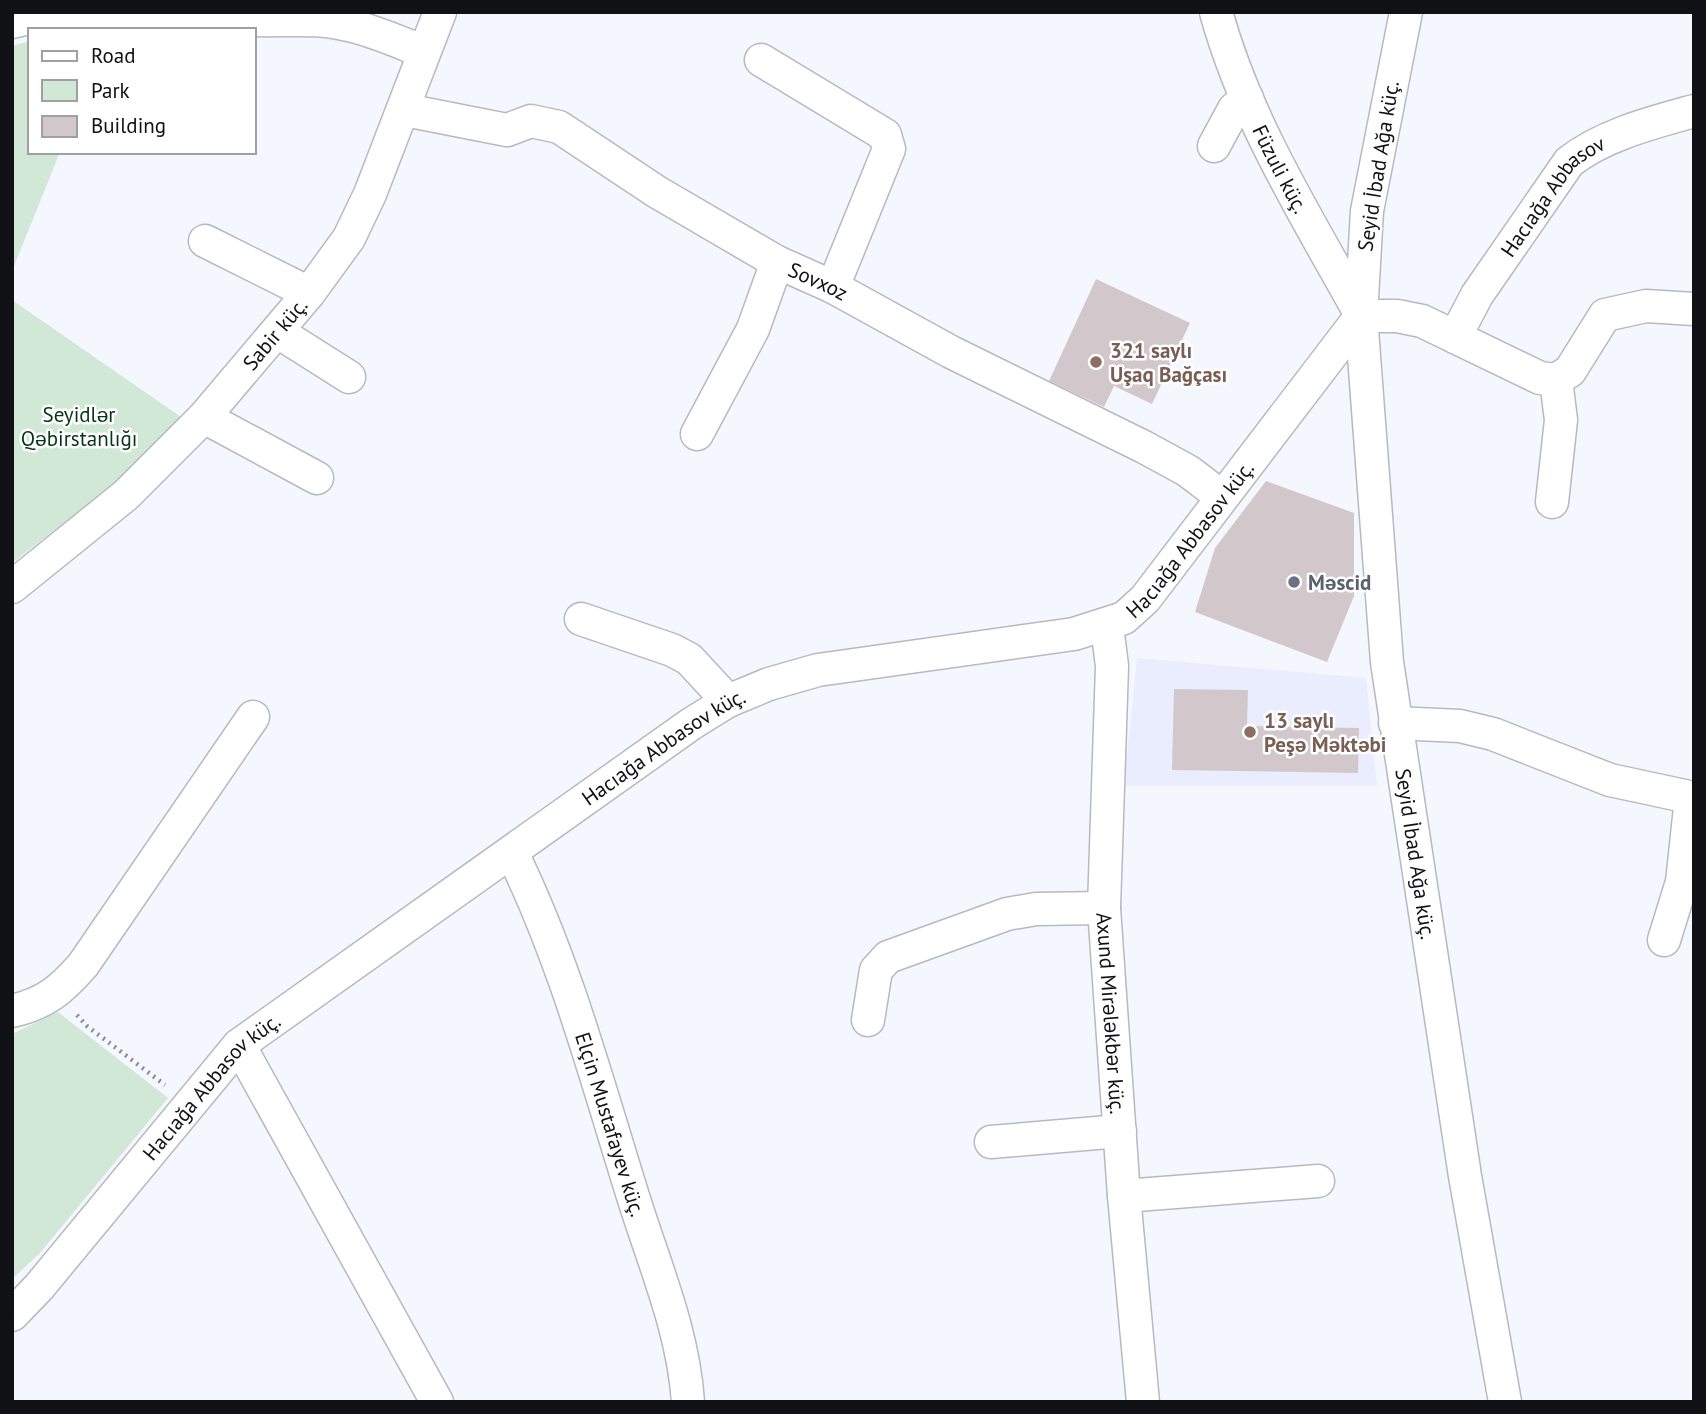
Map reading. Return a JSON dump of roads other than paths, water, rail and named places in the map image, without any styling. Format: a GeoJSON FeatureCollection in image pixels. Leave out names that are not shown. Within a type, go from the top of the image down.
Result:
{"type":"FeatureCollection","features":[{"type":"Feature","properties":{"kind":"street","name":"Sabir küç."},"geometry":{"type":"LineString","coordinates":[[12,587],[126,495],[204,417],[309,293],[349,238],[405,110],[440,12]]}},
{"type":"Feature","properties":{"kind":"street","name":"Füzuli küç."},"geometry":{"type":"LineString","coordinates":[[1216,12],[1261,134],[1361,316]]}},
{"type":"Feature","properties":{"kind":"street","name":"Seyid İbad Ağa küç."},"geometry":{"type":"LineString","coordinates":[[1406,12],[1367,211],[1361,316],[1387,662],[1395,723],[1465,1176],[1504,1402]]}},
{"type":"Feature","properties":{"kind":"street"},"geometry":{"type":"LineString","coordinates":[[12,22],[58,13],[127,13],[228,28]]}},
{"type":"Feature","properties":{"kind":"street"},"geometry":{"type":"LineString","coordinates":[[256,32],[311,20],[347,24],[379,33],[424,52]]}},
{"type":"Feature","properties":{"kind":"street"},"geometry":{"type":"LineString","coordinates":[[761,60],[885,135],[889,149],[833,287]]}},
{"type":"Feature","properties":{"kind":"street"},"geometry":{"type":"LineString","coordinates":[[1214,146],[1234,109],[1247,98]]}},
{"type":"Feature","properties":{"kind":"street","name":"Sovxoz"},"geometry":{"type":"LineString","coordinates":[[405,110],[507,130],[531,121],[559,127],[657,192],[777,262],[833,287],[951,352],[1177,465],[1222,497]]}},
{"type":"Feature","properties":{"kind":"street","name":"Hacıağa Abbasov"},"geometry":{"type":"LineString","coordinates":[[1455,337],[1477,295],[1569,162],[1586,149],[1605,140],[1694,111]]}},
{"type":"Feature","properties":{"kind":"street"},"geometry":{"type":"LineString","coordinates":[[205,241],[309,293]]}},
{"type":"Feature","properties":{"kind":"street"},"geometry":{"type":"LineString","coordinates":[[697,434],[753,329],[777,262]]}},
{"type":"Feature","properties":{"kind":"street"},"geometry":{"type":"LineString","coordinates":[[1361,316],[1397,316],[1422,321],[1540,378],[1556,380],[1570,371],[1605,315],[1646,306],[1694,309]]}},
{"type":"Feature","properties":{"kind":"street","name":"Hacıağa Abbasov küç."},"geometry":{"type":"LineString","coordinates":[[12,1315],[39,1287],[239,1045],[728,701],[769,684],[818,670],[1074,634],[1107,626],[1124,618],[1145,599],[1361,316]]}},
{"type":"Feature","properties":{"kind":"street"},"geometry":{"type":"LineString","coordinates":[[278,332],[348,377]]}},
{"type":"Feature","properties":{"kind":"street"},"geometry":{"type":"LineString","coordinates":[[1552,502],[1561,420],[1556,380]]}},
{"type":"Feature","properties":{"kind":"street"},"geometry":{"type":"LineString","coordinates":[[204,417],[317,478]]}},
{"type":"Feature","properties":{"kind":"street"},"geometry":{"type":"LineString","coordinates":[[581,619],[672,650],[689,659],[728,701]]}},
{"type":"Feature","properties":{"kind":"street","name":"Axund Mirələkbər küç."},"geometry":{"type":"LineString","coordinates":[[1107,626],[1112,666],[1104,908],[1124,1196],[1143,1402]]}},
{"type":"Feature","properties":{"kind":"street"},"geometry":{"type":"LineString","coordinates":[[12,1011],[39,1003],[61,990],[83,965],[253,717]]}},
{"type":"Feature","properties":{"kind":"street"},"geometry":{"type":"LineString","coordinates":[[1395,723],[1460,726],[1493,734],[1610,780],[1693,798],[1682,882],[1664,940]]}},
{"type":"Feature","properties":{"kind":"street","name":"Elçin Mustafayev küç."},"geometry":{"type":"LineString","coordinates":[[512,853],[538,905],[561,970],[679,1334],[688,1402]]}},
{"type":"Feature","properties":{"kind":"street"},"geometry":{"type":"LineString","coordinates":[[868,1020],[876,970],[888,957],[1007,914],[1036,909],[1104,908]]}},
{"type":"Feature","properties":{"kind":"street"},"geometry":{"type":"LineString","coordinates":[[239,1045],[437,1402]]}},
{"type":"Feature","properties":{"kind":"street"},"geometry":{"type":"LineString","coordinates":[[992,1142],[1120,1131]]}},
{"type":"Feature","properties":{"kind":"street"},"geometry":{"type":"LineString","coordinates":[[1124,1196],[1318,1181]]}},
{"type":"Feature","properties":{"kind":"place","name":"321 saylı Uşaq Bağçası"},"geometry":{"type":"Point","coordinates":[1096,362]}},
{"type":"Feature","properties":{"kind":"place","name":"Məscid"},"geometry":{"type":"Point","coordinates":[1294,582]}},
{"type":"Feature","properties":{"kind":"place","name":"13 saylı Peşə Məktəbi"},"geometry":{"type":"Point","coordinates":[1250,732]}},
{"type":"Feature","properties":{"kind":"park label","name":"Seyidlər Qəbirstanlığı"},"geometry":{"type":"Point","coordinates":[79,426]}}]}
